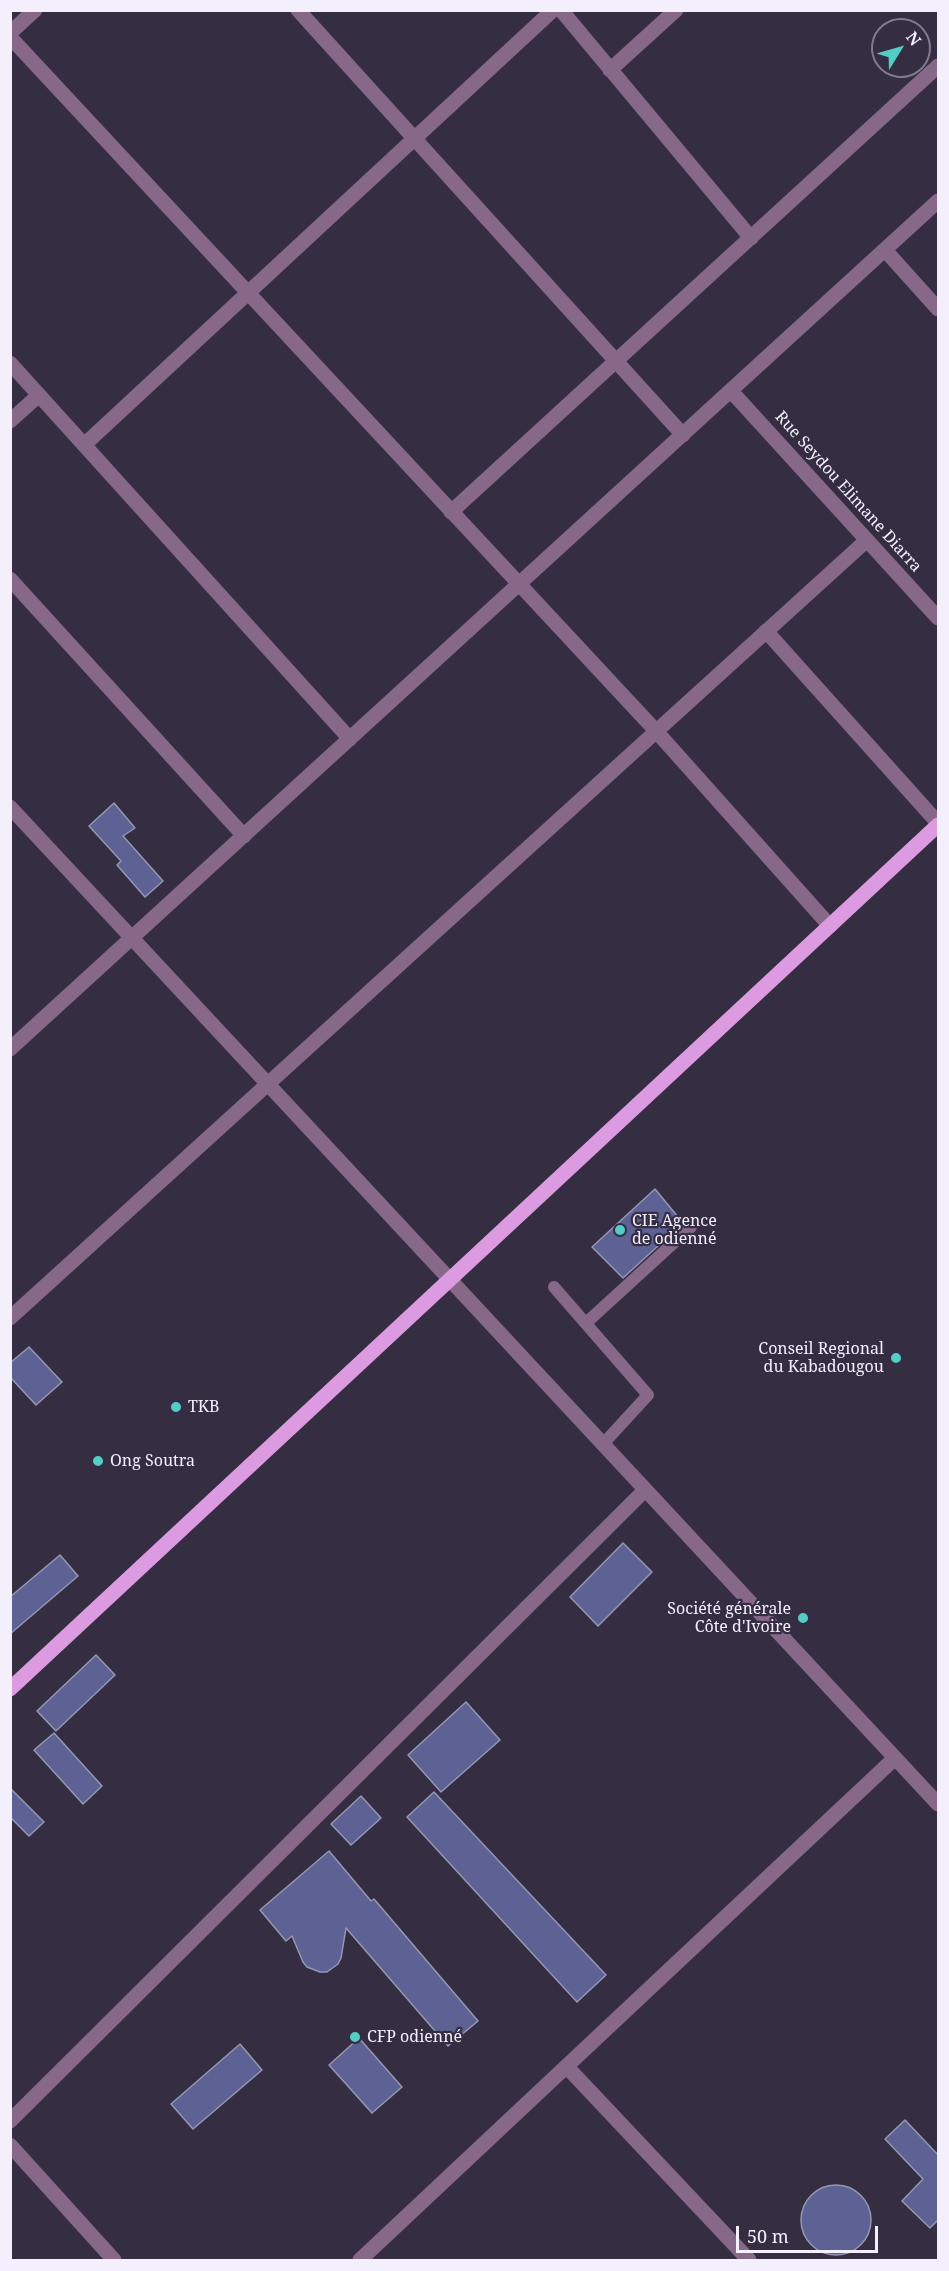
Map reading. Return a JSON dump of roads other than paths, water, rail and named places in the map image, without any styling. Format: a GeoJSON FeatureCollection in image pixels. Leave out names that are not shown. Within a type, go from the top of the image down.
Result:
{"type":"FeatureCollection","features":[{"type":"Feature","properties":{"kind":"main road"},"geometry":{"type":"LineString","coordinates":[[12,1686],[939,824]]}},
{"type":"Feature","properties":{"kind":"street"},"geometry":{"type":"LineString","coordinates":[[35,10],[10,35],[656,731],[830,926]]}},
{"type":"Feature","properties":{"kind":"street"},"geometry":{"type":"LineString","coordinates":[[298,10],[683,435]]}},
{"type":"Feature","properties":{"kind":"street"},"geometry":{"type":"LineString","coordinates":[[84,444],[554,10]]}},
{"type":"Feature","properties":{"kind":"street"},"geometry":{"type":"LineString","coordinates":[[561,10],[751,238]]}},
{"type":"Feature","properties":{"kind":"street"},"geometry":{"type":"LineString","coordinates":[[610,70],[676,10]]}},
{"type":"Feature","properties":{"kind":"street"},"geometry":{"type":"LineString","coordinates":[[451,512],[939,66]]}},
{"type":"Feature","properties":{"kind":"street"},"geometry":{"type":"LineString","coordinates":[[10,1049],[939,201]]}},
{"type":"Feature","properties":{"kind":"street"},"geometry":{"type":"LineString","coordinates":[[885,250],[939,309]]}},
{"type":"Feature","properties":{"kind":"street"},"geometry":{"type":"LineString","coordinates":[[10,363],[350,739]]}},
{"type":"Feature","properties":{"kind":"street","name":"Rue Seydou Elimane Diarra"},"geometry":{"type":"LineString","coordinates":[[731,391],[939,618]]}},
{"type":"Feature","properties":{"kind":"street"},"geometry":{"type":"LineString","coordinates":[[10,421],[39,394]]}},
{"type":"Feature","properties":{"kind":"street"},"geometry":{"type":"LineString","coordinates":[[10,1318],[867,540]]}},
{"type":"Feature","properties":{"kind":"street"},"geometry":{"type":"LineString","coordinates":[[10,579],[244,836]]}},
{"type":"Feature","properties":{"kind":"street"},"geometry":{"type":"LineString","coordinates":[[766,631],[939,824]]}},
{"type":"Feature","properties":{"kind":"street"},"geometry":{"type":"LineString","coordinates":[[13,815],[132,938],[939,1804]]}},
{"type":"Feature","properties":{"kind":"street"},"geometry":{"type":"LineString","coordinates":[[10,2121],[645,1490]]}},
{"type":"Feature","properties":{"kind":"street"},"geometry":{"type":"LineString","coordinates":[[360,2260],[895,1758]]}},
{"type":"Feature","properties":{"kind":"street"},"geometry":{"type":"LineString","coordinates":[[567,2067],[749,2260]]}},
{"type":"Feature","properties":{"kind":"street"},"geometry":{"type":"LineString","coordinates":[[10,2145],[114,2260]]}},
{"type":"Feature","properties":{"kind":"lane"},"geometry":{"type":"LineString","coordinates":[[586,1323],[690,1227]]}},
{"type":"Feature","properties":{"kind":"lane"},"geometry":{"type":"LineString","coordinates":[[554,1287],[648,1395],[603,1444]]}},
{"type":"Feature","properties":{"kind":"place","name":"CIE Agence de odienné"},"geometry":{"type":"Point","coordinates":[620,1230]}},
{"type":"Feature","properties":{"kind":"place","name":"Conseil Regional du Kabadougou"},"geometry":{"type":"Point","coordinates":[896,1358]}},
{"type":"Feature","properties":{"kind":"place","name":"TKB"},"geometry":{"type":"Point","coordinates":[176,1407]}},
{"type":"Feature","properties":{"kind":"place","name":"Ong Soutra"},"geometry":{"type":"Point","coordinates":[98,1461]}},
{"type":"Feature","properties":{"kind":"place","name":"Société générale Côte d'Ivoire"},"geometry":{"type":"Point","coordinates":[803,1618]}},
{"type":"Feature","properties":{"kind":"place","name":"CFP odienné"},"geometry":{"type":"Point","coordinates":[355,2037]}}]}
